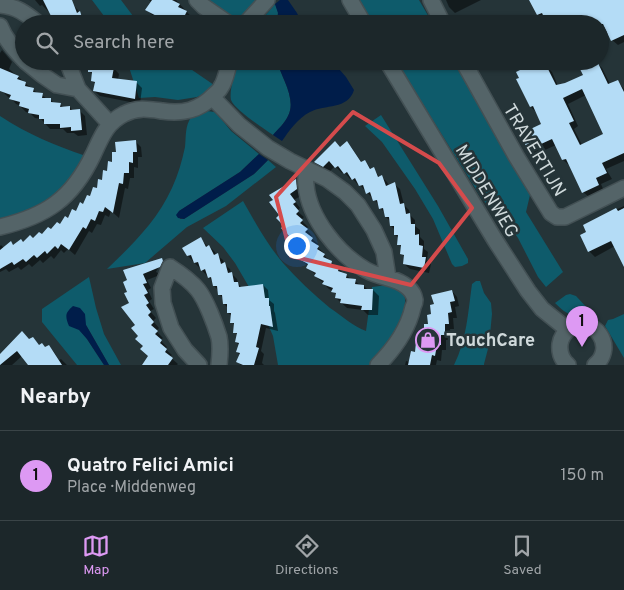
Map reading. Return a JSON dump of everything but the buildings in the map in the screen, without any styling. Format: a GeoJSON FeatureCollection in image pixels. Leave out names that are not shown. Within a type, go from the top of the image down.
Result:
{"type":"FeatureCollection","features":[{"type":"Feature","properties":{"kind":"street"},"geometry":{"type":"LineString","coordinates":[[197,0],[216,15]]}},
{"type":"Feature","properties":{"kind":"street"},"geometry":{"type":"LineString","coordinates":[[253,15],[267,0]]}},
{"type":"Feature","properties":{"kind":"street"},"geometry":{"type":"LineString","coordinates":[[350,0],[359,15]]}},
{"type":"Feature","properties":{"kind":"street"},"geometry":{"type":"LineString","coordinates":[[431,0],[438,15]]}},
{"type":"Feature","properties":{"kind":"street"},"geometry":{"type":"LineString","coordinates":[[0,5],[12,6],[28,15]]}},
{"type":"Feature","properties":{"kind":"street"},"geometry":{"type":"LineString","coordinates":[[0,26],[15,50]]}},
{"type":"Feature","properties":{"kind":"street"},"geometry":{"type":"LineString","coordinates":[[36,70],[57,85],[78,89]]}},
{"type":"Feature","properties":{"kind":"street"},"geometry":{"type":"LineString","coordinates":[[71,70],[78,89],[110,124]]}},
{"type":"Feature","properties":{"kind":"street"},"geometry":{"type":"LineString","coordinates":[[0,227],[43,212],[66,196],[80,178],[110,124],[124,114],[140,108],[170,112],[193,110],[204,104],[222,86],[227,70]]}},
{"type":"Feature","properties":{"kind":"street","name":"MIDDENWEG"},"geometry":{"type":"LineString","coordinates":[[392,70],[528,291],[542,309],[568,330]]}},
{"type":"Feature","properties":{"kind":"street","name":"TRAVERTIJN"},"geometry":{"type":"LineString","coordinates":[[468,70],[516,156],[551,213],[557,217],[564,217],[624,188]]}},
{"type":"Feature","properties":{"kind":"street"},"geometry":{"type":"LineString","coordinates":[[212,97],[239,126],[290,162],[327,179],[345,192],[358,205],[374,230],[384,252],[388,278]]}},
{"type":"Feature","properties":{"kind":"street"},"geometry":{"type":"LineString","coordinates":[[307,170],[305,184],[309,201],[318,222],[334,242],[349,259],[368,272],[401,282],[411,291],[415,300],[412,314],[401,334],[388,356],[378,365]]}},
{"type":"Feature","properties":{"kind":"street"},"geometry":{"type":"LineString","coordinates":[[199,365],[185,350],[172,328],[163,303],[162,288],[170,267],[186,276],[199,291],[206,304],[219,339],[220,358],[218,365]]}},
{"type":"Feature","properties":{"kind":"street"},"geometry":{"type":"LineString","coordinates":[[566,365],[559,346],[560,340],[568,330],[582,325],[590,326],[596,330],[604,343],[602,358],[597,365]]}},
{"type":"Feature","properties":{"kind":"highlighted area"},"geometry":{"type":"Polygon","coordinates":[[[353,112],[439,163],[472,208],[411,285],[291,256],[276,197],[353,112]]]}},
{"type":"Feature","properties":{"kind":"shaded area"},"geometry":{"type":"Polygon","coordinates":[[[92,0],[121,0],[132,15],[103,15],[92,0]]]}},
{"type":"Feature","properties":{"kind":"shaded area"},"geometry":{"type":"Polygon","coordinates":[[[204,0],[256,0],[244,15],[227,15],[204,0]]]}},
{"type":"Feature","properties":{"kind":"shaded area"},"geometry":{"type":"Polygon","coordinates":[[[280,0],[288,0],[298,15],[278,15],[275,4],[280,0]]]}},
{"type":"Feature","properties":{"kind":"shaded area"},"geometry":{"type":"Polygon","coordinates":[[[359,0],[419,0],[428,15],[368,15],[359,0]]]}},
{"type":"Feature","properties":{"kind":"shaded area"},"geometry":{"type":"Polygon","coordinates":[[[275,4],[278,15],[266,15],[275,4]]]}},
{"type":"Feature","properties":{"kind":"shaded area"},"geometry":{"type":"Polygon","coordinates":[[[130,70],[192,70],[214,85],[204,94],[197,97],[178,100],[155,97],[139,98],[130,70]]]}},
{"type":"Feature","properties":{"kind":"shaded area"},"geometry":{"type":"Polygon","coordinates":[[[235,70],[280,70],[291,102],[288,116],[273,135],[243,114],[231,100],[235,70]]]}},
{"type":"Feature","properties":{"kind":"shaded area"},"geometry":{"type":"Polygon","coordinates":[[[280,70],[340,70],[354,90],[347,101],[341,104],[310,112],[294,125],[282,141],[273,135],[287,119],[290,109],[290,95],[280,70]]]}},
{"type":"Feature","properties":{"kind":"shaded area"},"geometry":{"type":"Polygon","coordinates":[[[402,70],[461,70],[484,108],[530,195],[526,212],[563,272],[546,287],[538,277],[518,238],[503,216],[498,216],[482,199],[402,70]]]}},
{"type":"Feature","properties":{"kind":"shaded area"},"geometry":{"type":"Polygon","coordinates":[[[200,110],[214,112],[231,131],[259,154],[240,172],[179,211],[180,219],[184,219],[254,174],[268,160],[276,167],[226,206],[187,227],[145,263],[107,269],[143,232],[166,200],[181,163],[188,124],[191,118],[200,110]]]}},
{"type":"Feature","properties":{"kind":"shaded area"},"geometry":{"type":"Polygon","coordinates":[[[381,115],[438,206],[468,259],[468,263],[455,267],[452,264],[433,219],[415,189],[382,142],[365,126],[381,115]]]}},
{"type":"Feature","properties":{"kind":"shaded area"},"geometry":{"type":"Polygon","coordinates":[[[0,116],[42,139],[86,156],[73,180],[39,209],[0,222],[0,116]]]}},
{"type":"Feature","properties":{"kind":"shaded area"},"geometry":{"type":"Polygon","coordinates":[[[259,154],[268,160],[254,174],[184,219],[178,218],[176,215],[179,211],[240,172],[259,154]]]}},
{"type":"Feature","properties":{"kind":"shaded area"},"geometry":{"type":"Polygon","coordinates":[[[243,201],[266,241],[288,269],[330,308],[357,326],[366,331],[372,287],[388,285],[400,289],[405,299],[402,315],[386,344],[369,365],[278,365],[273,336],[259,304],[235,263],[223,247],[203,228],[243,201]]]}},
{"type":"Feature","properties":{"kind":"shaded area"},"geometry":{"type":"Polygon","coordinates":[[[89,277],[104,334],[121,365],[109,365],[86,325],[69,325],[79,329],[104,365],[77,365],[42,322],[42,309],[89,277]]]}},
{"type":"Feature","properties":{"kind":"shaded area"},"geometry":{"type":"Polygon","coordinates":[[[480,281],[484,293],[491,303],[492,314],[489,345],[484,365],[454,365],[462,345],[472,284],[480,281]]]}},
{"type":"Feature","properties":{"kind":"shaded area"},"geometry":{"type":"Polygon","coordinates":[[[570,294],[576,296],[589,310],[579,317],[566,312],[555,303],[570,294]]]}},
{"type":"Feature","properties":{"kind":"shaded area"},"geometry":{"type":"Polygon","coordinates":[[[73,306],[80,308],[85,314],[86,325],[109,365],[104,365],[79,330],[69,326],[66,315],[73,306]]]}},
{"type":"Feature","properties":{"kind":"shaded area"},"geometry":{"type":"Polygon","coordinates":[[[624,314],[624,358],[605,326],[608,320],[624,314]]]}},
{"type":"Feature","properties":{"kind":"place","name":"TouchCare"},"geometry":{"type":"Point","coordinates":[428,340]}},
{"type":"Feature","properties":{"kind":"place","name":"Quatro Felici Amici"},"geometry":{"type":"Point","coordinates":[582,347]}}]}
